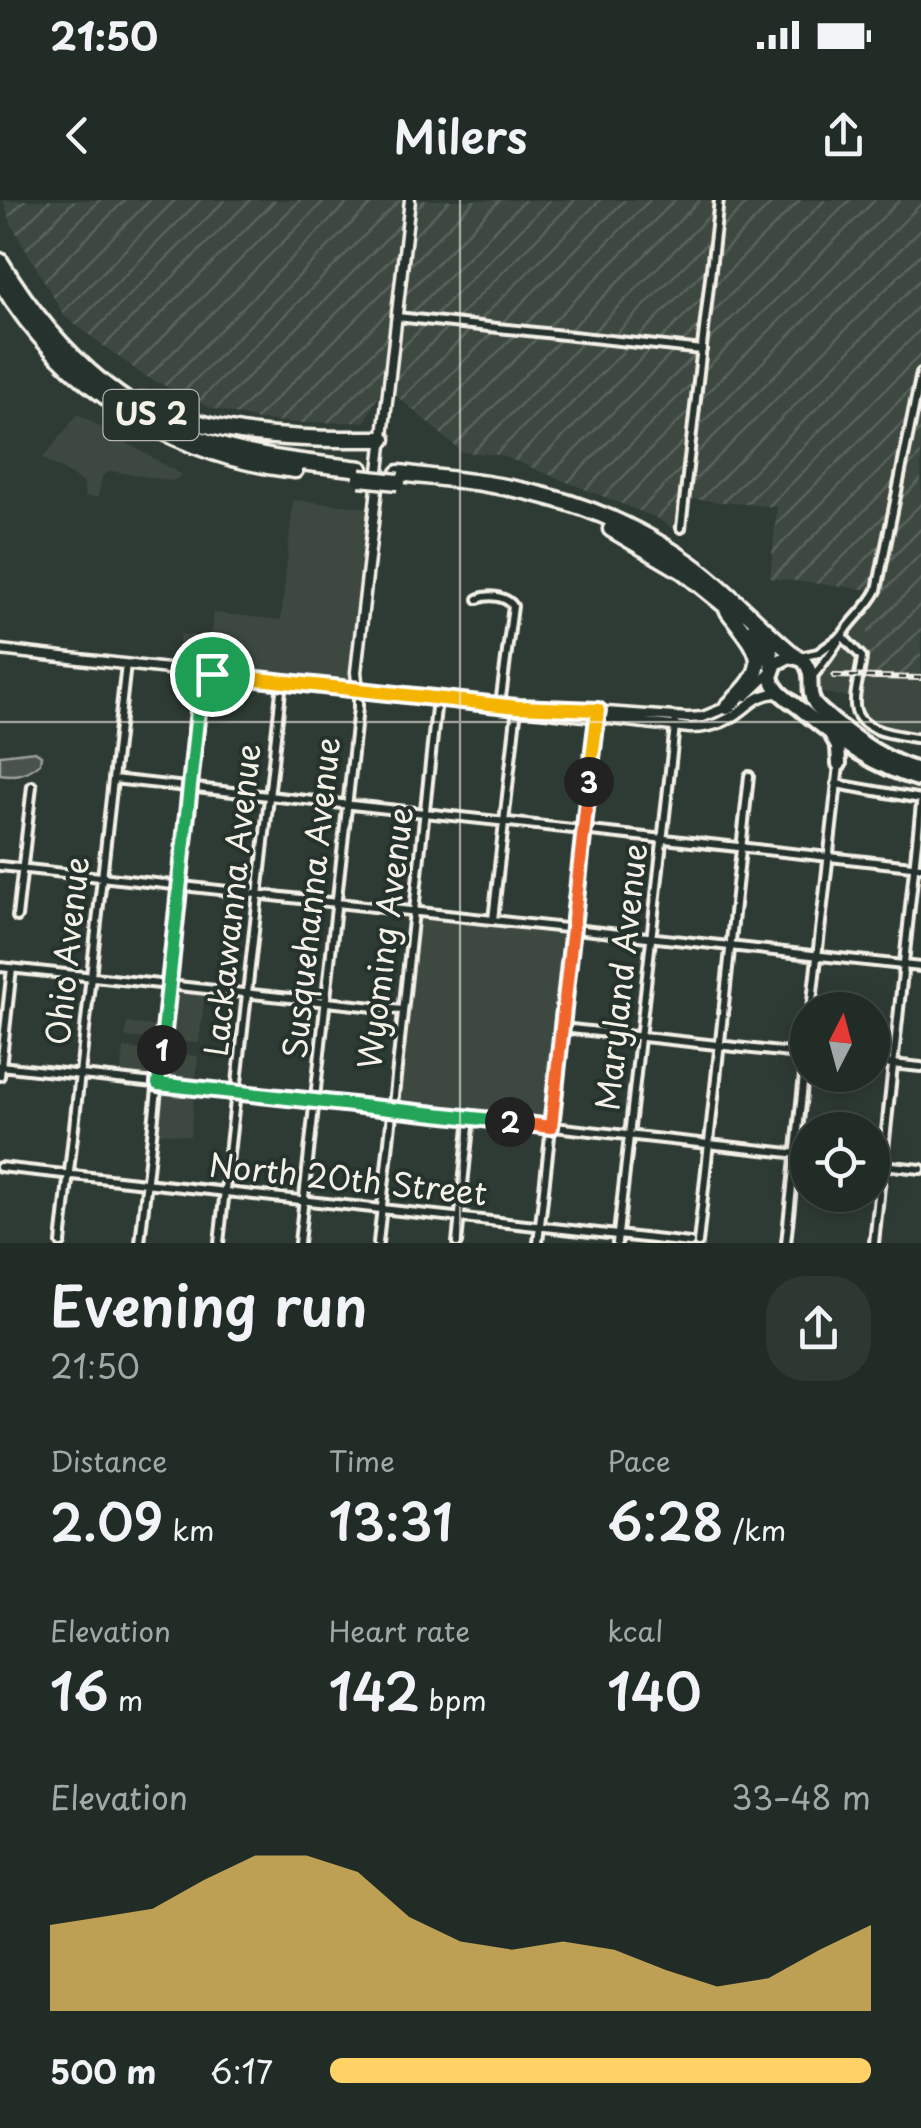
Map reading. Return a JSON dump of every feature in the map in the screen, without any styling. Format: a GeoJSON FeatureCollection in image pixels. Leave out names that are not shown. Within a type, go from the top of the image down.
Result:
{"type":"FeatureCollection","features":[{"type":"Feature","properties":{"kind":"highway","name":"US 2"},"geometry":{"type":"LineString","coordinates":[[0,261],[6,281],[35,330],[77,375],[162,432],[250,464],[399,478],[513,498],[622,534],[718,598],[768,646],[773,686],[781,694],[861,756],[921,780]]}},
{"type":"Feature","properties":{"kind":"highway"},"geometry":{"type":"LineString","coordinates":[[6,281],[93,368],[168,412],[215,427],[261,435],[383,439]]}},
{"type":"Feature","properties":{"kind":"highway","name":"US 2"},"geometry":{"type":"LineString","coordinates":[[399,478],[498,486],[547,496],[654,540],[693,566],[807,664],[814,704],[838,725],[881,755],[921,771]]}},
{"type":"Feature","properties":{"kind":"highway"},"geometry":{"type":"LineString","coordinates":[[718,598],[754,646],[759,661],[754,679],[727,707]]}},
{"type":"Feature","properties":{"kind":"highway"},"geometry":{"type":"LineString","coordinates":[[772,670],[784,657],[797,657]]}},
{"type":"Feature","properties":{"kind":"highway"},"geometry":{"type":"LineString","coordinates":[[781,694],[800,694],[811,680]]}},
{"type":"Feature","properties":{"kind":"highway"},"geometry":{"type":"LineString","coordinates":[[830,734],[838,747],[839,764]]}},
{"type":"Feature","properties":{"kind":"highway"},"geometry":{"type":"LineString","coordinates":[[839,764],[849,756],[861,756]]}},
{"type":"Feature","properties":{"kind":"street","name":"Susquehanna Avenue"},"geometry":{"type":"LineString","coordinates":[[299,1243],[347,804],[358,690],[356,666],[410,200]]}},
{"type":"Feature","properties":{"kind":"street"},"geometry":{"type":"LineString","coordinates":[[681,528],[719,200]]}},
{"type":"Feature","properties":{"kind":"street"},"geometry":{"type":"LineString","coordinates":[[396,316],[702,350]]}},
{"type":"Feature","properties":{"kind":"street"},"geometry":{"type":"LineString","coordinates":[[811,680],[872,600],[878,584],[921,373]]}},
{"type":"Feature","properties":{"kind":"street"},"geometry":{"type":"LineString","coordinates":[[478,599],[506,599],[513,606],[500,706]]}},
{"type":"Feature","properties":{"kind":"street"},"geometry":{"type":"LineString","coordinates":[[797,657],[816,654],[842,636]]}},
{"type":"Feature","properties":{"kind":"street"},"geometry":{"type":"LineString","coordinates":[[842,636],[862,657],[855,703],[858,716],[879,730],[921,739]]}},
{"type":"Feature","properties":{"kind":"street"},"geometry":{"type":"LineString","coordinates":[[0,650],[675,722],[698,728],[731,718],[759,695],[781,694]]}},
{"type":"Feature","properties":{"kind":"street","name":"Ohio Avenue"},"geometry":{"type":"LineString","coordinates":[[62,1243],[126,664]]}},
{"type":"Feature","properties":{"kind":"street"},"geometry":{"type":"LineString","coordinates":[[675,722],[727,707],[749,694],[772,670]]}},
{"type":"Feature","properties":{"kind":"street"},"geometry":{"type":"LineString","coordinates":[[140,1243],[202,673]]}},
{"type":"Feature","properties":{"kind":"street","name":"Lackawanna Avenue"},"geometry":{"type":"LineString","coordinates":[[219,1243],[282,682]]}},
{"type":"Feature","properties":{"kind":"street","name":"Wyoming Avenue"},"geometry":{"type":"LineString","coordinates":[[378,1243],[437,698]]}},
{"type":"Feature","properties":{"kind":"street"},"geometry":{"type":"LineString","coordinates":[[493,920],[517,707]]}},
{"type":"Feature","properties":{"kind":"street"},"geometry":{"type":"LineString","coordinates":[[538,1243],[597,714]]}},
{"type":"Feature","properties":{"kind":"street","name":"Maryland Avenue"},"geometry":{"type":"LineString","coordinates":[[618,1239],[675,722]]}},
{"type":"Feature","properties":{"kind":"street"},"geometry":{"type":"LineString","coordinates":[[813,992],[839,764]]}},
{"type":"Feature","properties":{"kind":"street"},"geometry":{"type":"LineString","coordinates":[[698,1243],[749,776]]}},
{"type":"Feature","properties":{"kind":"street"},"geometry":{"type":"LineString","coordinates":[[112,779],[918,867]]}},
{"type":"Feature","properties":{"kind":"street"},"geometry":{"type":"LineString","coordinates":[[836,784],[921,802],[918,867],[888,1112]]}},
{"type":"Feature","properties":{"kind":"street"},"geometry":{"type":"LineString","coordinates":[[17,917],[32,786]]}},
{"type":"Feature","properties":{"kind":"street"},"geometry":{"type":"LineString","coordinates":[[0,866],[921,967]]}},
{"type":"Feature","properties":{"kind":"street"},"geometry":{"type":"LineString","coordinates":[[0,966],[402,1010]]}},
{"type":"Feature","properties":{"kind":"street"},"geometry":{"type":"LineString","coordinates":[[0,1076],[12,968]]}},
{"type":"Feature","properties":{"kind":"street"},"geometry":{"type":"LineString","coordinates":[[562,1028],[790,1053]]}},
{"type":"Feature","properties":{"kind":"street"},"geometry":{"type":"LineString","coordinates":[[890,1064],[921,1068]]}},
{"type":"Feature","properties":{"kind":"street"},"geometry":{"type":"LineString","coordinates":[[0,1066],[790,1153]]}},
{"type":"Feature","properties":{"kind":"street"},"geometry":{"type":"LineString","coordinates":[[457,1243],[470,1117]]}},
{"type":"Feature","properties":{"kind":"street"},"geometry":{"type":"LineString","coordinates":[[890,1166],[921,1169]]}},
{"type":"Feature","properties":{"kind":"street","name":"North 20th Street"},"geometry":{"type":"LineString","coordinates":[[0,1167],[540,1226],[618,1239],[690,1243]]}},
{"type":"Feature","properties":{"kind":"street"},"geometry":{"type":"LineString","coordinates":[[786,1243],[790,1207]]}},
{"type":"Feature","properties":{"kind":"street"},"geometry":{"type":"LineString","coordinates":[[874,1243],[877,1212]]}},
{"type":"Feature","properties":{"kind":"shaded area"},"geometry":{"type":"Polygon","coordinates":[[[3,200],[405,200],[383,392],[365,422],[298,423],[257,420],[209,407],[143,375],[65,317],[12,225],[3,200]]]}},
{"type":"Feature","properties":{"kind":"shaded area"},"geometry":{"type":"Polygon","coordinates":[[[413,200],[921,200],[921,669],[856,678],[880,591],[770,578],[777,507],[682,498],[678,531],[654,517],[500,455],[462,452],[392,392],[413,200]]]}},
{"type":"Feature","properties":{"kind":"shaded area"},"geometry":{"type":"Polygon","coordinates":[[[78,414],[182,475],[173,481],[110,471],[102,476],[98,497],[85,497],[84,483],[43,458],[78,414]]]}},
{"type":"Feature","properties":{"kind":"shaded area"},"geometry":{"type":"Polygon","coordinates":[[[293,500],[372,508],[349,681],[177,663],[180,634],[210,638],[214,613],[281,620],[293,500]]]}},
{"type":"Feature","properties":{"kind":"shaded area"},"geometry":{"type":"Polygon","coordinates":[[[875,602],[856,678],[921,669],[921,735],[871,723],[861,712],[858,698],[815,692],[818,675],[875,602]]]}},
{"type":"Feature","properties":{"kind":"shaded area"},"geometry":{"type":"Polygon","coordinates":[[[415,911],[573,929],[551,1127],[392,1109],[415,911]]]}},
{"type":"Feature","properties":{"kind":"shaded area"},"geometry":{"type":"Polygon","coordinates":[[[175,989],[205,995],[199,1043],[125,1037],[127,1023],[167,1028],[175,989]]]}},
{"type":"Feature","properties":{"kind":"shaded area"},"geometry":{"type":"Polygon","coordinates":[[[124,1048],[198,1056],[190,1136],[156,1132],[160,1091],[163,1087],[167,1090],[168,1078],[121,1073],[124,1048]]]}},
{"type":"Feature","properties":{"kind":"green space"},"geometry":{"type":"Polygon","coordinates":[[[35,751],[41,755],[35,767],[21,774],[0,774],[0,755],[35,751]]]}},
{"type":"Feature","properties":{"kind":"railway"},"geometry":{"type":"LineString","coordinates":[[834,676],[921,678]]}},
{"type":"Feature","properties":{"kind":"route"},"geometry":{"type":"LineString","coordinates":[[202,673],[212,674],[517,707],[598,710],[551,1127],[158,1084],[202,673]]}}]}
